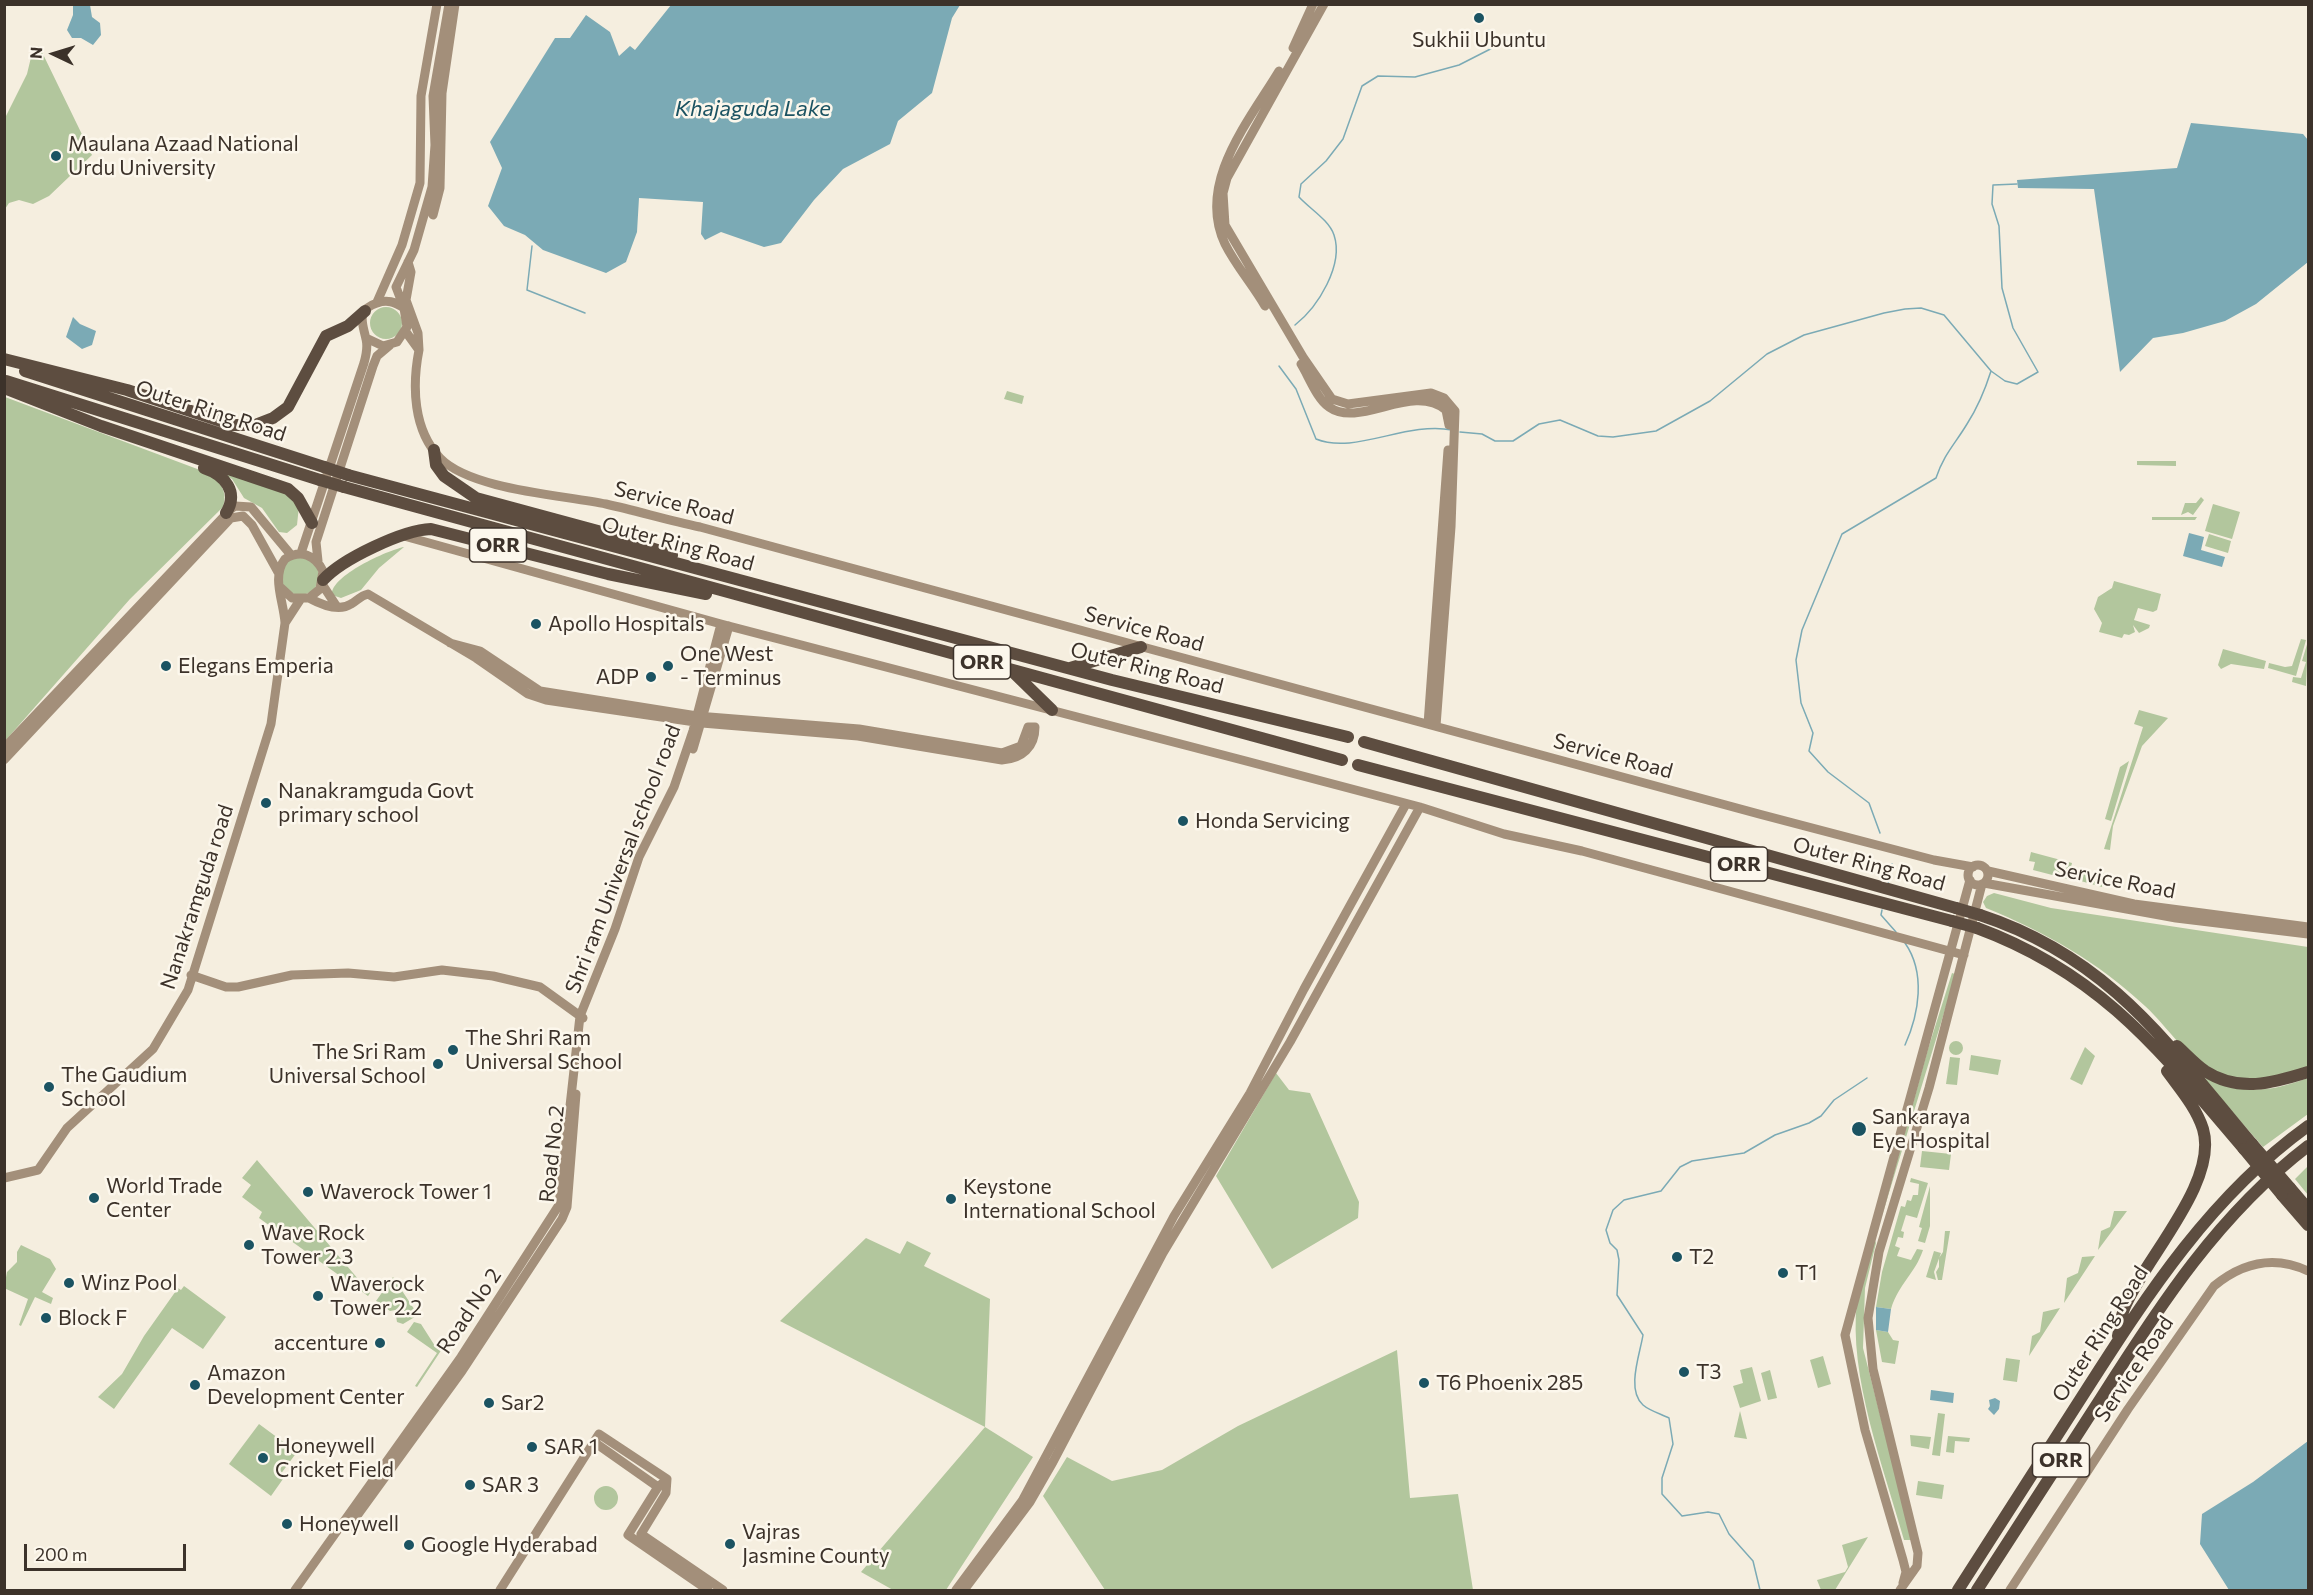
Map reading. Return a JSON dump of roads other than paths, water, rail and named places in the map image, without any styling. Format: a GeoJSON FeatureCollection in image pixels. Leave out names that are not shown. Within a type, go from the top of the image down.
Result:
{"type":"FeatureCollection","features":[{"type":"Feature","properties":{"kind":"highway","name":"ORR"},"geometry":{"type":"LineString","coordinates":[[4,361],[233,425],[255,425],[273,418],[288,407],[326,336],[348,326],[365,311]]}},
{"type":"Feature","properties":{"kind":"highway","name":"Outer Ring Road"},"geometry":{"type":"LineString","coordinates":[[4,381],[64,404],[344,488],[1342,760]]}},
{"type":"Feature","properties":{"kind":"highway","name":"Outer Ring Road"},"geometry":{"type":"LineString","coordinates":[[72,381],[348,475],[1068,668],[1348,737]]}},
{"type":"Feature","properties":{"kind":"highway","name":"ORR"},"geometry":{"type":"LineString","coordinates":[[4,388],[41,396]]}},
{"type":"Feature","properties":{"kind":"highway","name":"ORR"},"geometry":{"type":"LineString","coordinates":[[64,404],[119,438],[209,470],[222,477],[232,495],[232,514]]}},
{"type":"Feature","properties":{"kind":"highway","name":"ORR"},"geometry":{"type":"LineString","coordinates":[[100,426],[288,489],[298,498],[312,523]]}},
{"type":"Feature","properties":{"kind":"highway","name":"ORR"},"geometry":{"type":"LineString","coordinates":[[434,450],[436,465],[444,476],[476,498],[625,539],[788,593]]}},
{"type":"Feature","properties":{"kind":"highway","name":"ORR"},"geometry":{"type":"LineString","coordinates":[[323,582],[336,568],[351,559],[404,536],[424,530],[450,532],[608,574],[784,609]]}},
{"type":"Feature","properties":{"kind":"highway"},"geometry":{"type":"LineString","coordinates":[[1068,668],[1141,647]]}},
{"type":"Feature","properties":{"kind":"highway"},"geometry":{"type":"LineString","coordinates":[[1011,670],[1052,710]]}},
{"type":"Feature","properties":{"kind":"highway"},"geometry":{"type":"LineString","coordinates":[[1197,719],[1201,702]]}},
{"type":"Feature","properties":{"kind":"highway","name":"Outer Ring Road"},"geometry":{"type":"LineString","coordinates":[[1364,742],[1980,915],[2034,937],[2084,966],[2122,996],[2161,1034]]}},
{"type":"Feature","properties":{"kind":"highway","name":"Outer Ring Road"},"geometry":{"type":"LineString","coordinates":[[1358,765],[1977,928],[2066,970],[2114,1007],[2153,1046]]}},
{"type":"Feature","properties":{"kind":"highway"},"geometry":{"type":"LineString","coordinates":[[2161,1034],[2204,1070],[2228,1083],[2256,1086],[2308,1072]]}},
{"type":"Feature","properties":{"kind":"highway"},"geometry":{"type":"LineString","coordinates":[[2161,1034],[2248,1147],[2286,1192],[2308,1225]]}},
{"type":"Feature","properties":{"kind":"highway"},"geometry":{"type":"LineString","coordinates":[[2153,1046],[2248,1147]]}},
{"type":"Feature","properties":{"kind":"highway"},"geometry":{"type":"LineString","coordinates":[[2116,1344],[2124,1309],[2181,1212],[2200,1173],[2205,1152],[2204,1130],[2196,1111],[2163,1065],[2153,1046]]}},
{"type":"Feature","properties":{"kind":"highway","name":"Outer Ring Road"},"geometry":{"type":"LineString","coordinates":[[1958,1590],[2162,1275],[2208,1217],[2255,1169],[2308,1126]]}},
{"type":"Feature","properties":{"kind":"highway","name":"Outer Ring Road"},"geometry":{"type":"LineString","coordinates":[[1977,1590],[2135,1345],[2189,1266],[2242,1204],[2308,1146]]}},
{"type":"Feature","properties":{"kind":"highway"},"geometry":{"type":"LineString","coordinates":[[2286,1192],[2308,1209]]}},
{"type":"Feature","properties":{"kind":"main road"},"geometry":{"type":"LineString","coordinates":[[296,554],[312,523],[364,363],[366,338],[362,329],[365,311],[378,302],[402,245],[420,183],[421,96],[437,4]]}},
{"type":"Feature","properties":{"kind":"main road"},"geometry":{"type":"LineString","coordinates":[[433,215],[440,181],[441,109],[448,4]]}},
{"type":"Feature","properties":{"kind":"main road"},"geometry":{"type":"LineString","coordinates":[[337,607],[323,582],[315,555],[316,542],[377,356],[397,342],[406,332],[408,322],[396,287],[420,232],[432,187],[435,145],[433,96],[455,4]]}},
{"type":"Feature","properties":{"kind":"main road"},"geometry":{"type":"LineString","coordinates":[[1293,346],[1225,244],[1218,224],[1216,207],[1221,174],[1228,157],[1292,49],[1313,4]]}},
{"type":"Feature","properties":{"kind":"main road"},"geometry":{"type":"LineString","coordinates":[[1324,4],[1227,178],[1223,193],[1223,213],[1231,240],[1326,405],[1339,413],[1425,400],[1446,410],[1452,430],[1432,725]]}},
{"type":"Feature","properties":{"kind":"main road","name":"Service Road"},"geometry":{"type":"LineString","coordinates":[[408,262],[411,272],[406,300],[418,333],[419,350],[415,368],[417,410],[423,433],[442,460],[475,479],[605,504],[688,525],[1886,847],[1973,867],[1981,865],[1988,871],[2134,904],[2308,927]]}},
{"type":"Feature","properties":{"kind":"main road"},"geometry":{"type":"LineString","coordinates":[[378,302],[393,302],[404,308]]}},
{"type":"Feature","properties":{"kind":"main road"},"geometry":{"type":"LineString","coordinates":[[406,332],[419,350]]}},
{"type":"Feature","properties":{"kind":"main road"},"geometry":{"type":"LineString","coordinates":[[366,338],[374,344],[392,344]]}},
{"type":"Feature","properties":{"kind":"main road"},"geometry":{"type":"LineString","coordinates":[[4,760],[41,715],[232,514],[235,506],[251,507],[296,554]]}},
{"type":"Feature","properties":{"kind":"main road"},"geometry":{"type":"LineString","coordinates":[[232,514],[243,516],[252,525],[278,572],[285,623]]}},
{"type":"Feature","properties":{"kind":"main road"},"geometry":{"type":"LineString","coordinates":[[404,536],[725,625],[1420,807],[1504,834],[1582,851],[1964,955]]}},
{"type":"Feature","properties":{"kind":"main road"},"geometry":{"type":"LineString","coordinates":[[278,572],[285,559],[296,554],[311,556],[318,562]]}},
{"type":"Feature","properties":{"kind":"main road"},"geometry":{"type":"LineString","coordinates":[[285,623],[304,599],[315,594],[323,582]]}},
{"type":"Feature","properties":{"kind":"main road"},"geometry":{"type":"LineString","coordinates":[[279,586],[284,593],[337,607],[349,606],[368,594],[450,643],[480,651],[547,696],[700,719],[859,729],[998,756]]}},
{"type":"Feature","properties":{"kind":"main road","name":"Nanakramguda road"},"geometry":{"type":"LineString","coordinates":[[4,1178],[38,1170],[67,1128],[141,1062],[179,1009],[188,990],[272,724],[285,623]]}},
{"type":"Feature","properties":{"kind":"main road","name":"Shri ram Universal school road"},"geometry":{"type":"LineString","coordinates":[[583,1018],[639,857],[674,787],[700,719],[725,625]]}},
{"type":"Feature","properties":{"kind":"main road"},"geometry":{"type":"LineString","coordinates":[[4,748],[41,715]]}},
{"type":"Feature","properties":{"kind":"main road"},"geometry":{"type":"LineString","coordinates":[[964,1590],[1030,1502],[1127,1314],[1174,1216],[1250,1093],[1407,804]]}},
{"type":"Feature","properties":{"kind":"main road"},"geometry":{"type":"LineString","coordinates":[[956,1590],[1022,1501],[1127,1314],[1246,1117],[1339,955],[1420,807]]}},
{"type":"Feature","properties":{"kind":"main road"},"geometry":{"type":"LineString","coordinates":[[1901,1588],[1906,1572],[1865,1430],[1845,1343],[1847,1320],[1971,880],[1969,872],[1973,867]]}},
{"type":"Feature","properties":{"kind":"main road"},"geometry":{"type":"LineString","coordinates":[[1901,1588],[1917,1566],[1916,1540],[1868,1341],[1868,1318],[1873,1280],[1885,1232],[1929,1088],[1988,871]]}},
{"type":"Feature","properties":{"kind":"main road"},"geometry":{"type":"LineString","coordinates":[[1366,880],[1377,887]]}},
{"type":"Feature","properties":{"kind":"main road"},"geometry":{"type":"LineString","coordinates":[[1971,880],[1983,883]]}},
{"type":"Feature","properties":{"kind":"main road","name":"Service Road"},"geometry":{"type":"LineString","coordinates":[[1983,883],[2175,918],[2308,934]]}},
{"type":"Feature","properties":{"kind":"main road"},"geometry":{"type":"LineString","coordinates":[[1327,949],[1339,955]]}},
{"type":"Feature","properties":{"kind":"main road"},"geometry":{"type":"LineString","coordinates":[[191,975],[226,987],[238,987],[292,975],[348,973],[394,977],[442,970],[493,976],[540,987],[583,1018]]}},
{"type":"Feature","properties":{"kind":"main road","name":"Road No.2"},"geometry":{"type":"LineString","coordinates":[[462,1371],[562,1219],[567,1207],[583,1018]]}},
{"type":"Feature","properties":{"kind":"main road","name":"Road No 2"},"geometry":{"type":"LineString","coordinates":[[301,1589],[461,1357],[559,1205],[583,1018]]}},
{"type":"Feature","properties":{"kind":"main road"},"geometry":{"type":"LineString","coordinates":[[1873,1228],[1885,1232]]}},
{"type":"Feature","properties":{"kind":"main road","name":"Service Road"},"geometry":{"type":"LineString","coordinates":[[2010,1590],[2135,1399],[2214,1286],[2231,1272],[2265,1262],[2283,1262],[2308,1271]]}},
{"type":"Feature","properties":{"kind":"main road","name":"Road No 2"},"geometry":{"type":"LineString","coordinates":[[301,1589],[462,1371]]}},
{"type":"Feature","properties":{"kind":"main road"},"geometry":{"type":"LineString","coordinates":[[597,1438],[667,1479]]}},
{"type":"Feature","properties":{"kind":"main road"},"geometry":{"type":"LineString","coordinates":[[597,1438],[658,1487]]}},
{"type":"Feature","properties":{"kind":"main road"},"geometry":{"type":"LineString","coordinates":[[500,1590],[597,1438]]}},
{"type":"Feature","properties":{"kind":"main road"},"geometry":{"type":"LineString","coordinates":[[667,1479],[658,1487],[628,1535],[708,1590]]}},
{"type":"Feature","properties":{"kind":"main road"},"geometry":{"type":"LineString","coordinates":[[667,1479],[666,1493],[641,1534],[723,1590]]}},
{"type":"Feature","properties":{"kind":"main road"},"geometry":{"type":"LineString","coordinates":[[1899,1547],[1916,1540]]}},
{"type":"Feature","properties":{"kind":"water"},"geometry":{"type":"Polygon","coordinates":[[[73,5],[90,5],[92,17],[100,23],[101,35],[93,45],[81,38],[72,38],[67,30],[73,15],[73,5]]]}},
{"type":"Feature","properties":{"kind":"water","name":"Khajaguda Lake"},"geometry":{"type":"Polygon","coordinates":[[[671,5],[960,5],[952,18],[932,93],[898,121],[890,144],[843,169],[814,200],[781,243],[764,247],[721,232],[705,240],[701,234],[703,202],[639,198],[637,232],[626,262],[606,273],[543,250],[525,235],[504,226],[488,206],[502,168],[490,142],[555,38],[570,38],[586,15],[610,32],[619,56],[630,46],[635,50],[671,5]]]}},
{"type":"Feature","properties":{"kind":"water"},"geometry":{"type":"Polygon","coordinates":[[[2191,123],[2303,134],[2308,140],[2308,262],[2256,304],[2225,321],[2183,333],[2153,338],[2120,372],[2094,189],[2018,188],[2017,180],[2177,168],[2191,123]]]}},
{"type":"Feature","properties":{"kind":"water"},"geometry":{"type":"Polygon","coordinates":[[[73,317],[80,324],[96,331],[92,345],[82,349],[66,337],[73,317]]]}},
{"type":"Feature","properties":{"kind":"water"},"geometry":{"type":"Polygon","coordinates":[[[2189,533],[2204,537],[2201,550],[2225,557],[2222,567],[2183,556],[2189,533]]]}},
{"type":"Feature","properties":{"kind":"water"},"geometry":{"type":"Polygon","coordinates":[[[1876,1307],[1891,1309],[1888,1332],[1876,1330],[1876,1307]]]}},
{"type":"Feature","properties":{"kind":"water"},"geometry":{"type":"Polygon","coordinates":[[[1931,1390],[1954,1393],[1953,1403],[1930,1400],[1931,1390]]]}},
{"type":"Feature","properties":{"kind":"water"},"geometry":{"type":"Polygon","coordinates":[[[1995,1398],[2000,1401],[1999,1409],[1994,1415],[1988,1409],[1989,1400],[1995,1398]]]}},
{"type":"Feature","properties":{"kind":"water"},"geometry":{"type":"Polygon","coordinates":[[[2308,1441],[2308,1590],[2229,1590],[2200,1544],[2202,1514],[2253,1482],[2308,1441]]]}},
{"type":"Feature","properties":{"kind":"waterway"},"geometry":{"type":"LineString","coordinates":[[1295,325],[1312,308],[1327,284],[1332,272],[1336,247],[1334,235],[1328,224],[1299,197],[1301,184],[1326,161],[1343,139],[1362,86],[1378,76],[1415,77],[1459,65],[1512,38]]}},
{"type":"Feature","properties":{"kind":"waterway"},"geometry":{"type":"LineString","coordinates":[[1460,432],[1482,434],[1495,441],[1513,441],[1539,424],[1560,420],[1598,436],[1613,437],[1656,431],[1710,401],[1767,354],[1804,335],[1905,309],[1921,308],[1944,315],[1991,371],[2005,381],[2017,384],[2038,372],[2013,328],[2002,288],[1999,226],[1992,204],[1993,185],[2017,184]]}},
{"type":"Feature","properties":{"kind":"waterway"},"geometry":{"type":"LineString","coordinates":[[532,246],[527,290],[585,313]]}},
{"type":"Feature","properties":{"kind":"waterway"},"geometry":{"type":"LineString","coordinates":[[1279,366],[1296,389],[1316,439],[1331,443],[1347,443],[1417,430],[1435,428],[1452,430]]}},
{"type":"Feature","properties":{"kind":"waterway"},"geometry":{"type":"LineString","coordinates":[[1880,833],[1869,803],[1828,772],[1809,751],[1813,733],[1801,703],[1796,660],[1802,630],[1842,534],[1936,478],[1946,456],[1975,411],[1991,371]]}},
{"type":"Feature","properties":{"kind":"waterway"},"geometry":{"type":"LineString","coordinates":[[1888,884],[1892,864]]}},
{"type":"Feature","properties":{"kind":"waterway"},"geometry":{"type":"LineString","coordinates":[[1882,910],[1881,915],[1896,932]]}},
{"type":"Feature","properties":{"kind":"waterway"},"geometry":{"type":"LineString","coordinates":[[1905,943],[1912,955],[1918,980],[1917,1007],[1905,1045]]}},
{"type":"Feature","properties":{"kind":"waterway"},"geometry":{"type":"LineString","coordinates":[[1760,1590],[1753,1561],[1729,1534],[1719,1514],[1708,1512],[1682,1516],[1662,1494],[1662,1478],[1673,1444],[1669,1418],[1643,1405],[1635,1390],[1643,1335],[1617,1295],[1619,1260],[1617,1250],[1610,1243],[1606,1230],[1613,1210],[1624,1200],[1661,1191],[1680,1167],[1692,1161],[1744,1153],[1775,1135],[1809,1123],[1821,1116],[1834,1100],[1867,1078]]}},
{"type":"Feature","properties":{"kind":"place","name":"Sukhii Ubuntu"},"geometry":{"type":"Point","coordinates":[1479,18]}},
{"type":"Feature","properties":{"kind":"place","name":"Maulana Azaad National Urdu University"},"geometry":{"type":"Point","coordinates":[56,156]}},
{"type":"Feature","properties":{"kind":"place","name":"Apollo Hospitals"},"geometry":{"type":"Point","coordinates":[536,624]}},
{"type":"Feature","properties":{"kind":"place","name":"Elegans Emperia"},"geometry":{"type":"Point","coordinates":[166,666]}},
{"type":"Feature","properties":{"kind":"place","name":"One West - Terminus"},"geometry":{"type":"Point","coordinates":[668,666]}},
{"type":"Feature","properties":{"kind":"place","name":"ADP"},"geometry":{"type":"Point","coordinates":[651,677]}},
{"type":"Feature","properties":{"kind":"place","name":"Nanakramguda Govt primary school"},"geometry":{"type":"Point","coordinates":[266,803]}},
{"type":"Feature","properties":{"kind":"place","name":"Honda Servicing"},"geometry":{"type":"Point","coordinates":[1183,821]}},
{"type":"Feature","properties":{"kind":"place","name":"The Shri Ram Universal School"},"geometry":{"type":"Point","coordinates":[453,1050]}},
{"type":"Feature","properties":{"kind":"place","name":"The Sri Ram Universal School"},"geometry":{"type":"Point","coordinates":[438,1064]}},
{"type":"Feature","properties":{"kind":"place","name":"The Gaudium School"},"geometry":{"type":"Point","coordinates":[49,1087]}},
{"type":"Feature","properties":{"kind":"place","name":"Sankaraya Eye Hospital"},"geometry":{"type":"Point","coordinates":[1859,1129]}},
{"type":"Feature","properties":{"kind":"place","name":"Waverock Tower 1"},"geometry":{"type":"Point","coordinates":[308,1192]}},
{"type":"Feature","properties":{"kind":"place","name":"World Trade Center"},"geometry":{"type":"Point","coordinates":[94,1198]}},
{"type":"Feature","properties":{"kind":"place","name":"Keystone International School"},"geometry":{"type":"Point","coordinates":[951,1199]}},
{"type":"Feature","properties":{"kind":"place","name":"Wave Rock Tower 2.3"},"geometry":{"type":"Point","coordinates":[249,1245]}},
{"type":"Feature","properties":{"kind":"place","name":"T2"},"geometry":{"type":"Point","coordinates":[1677,1257]}},
{"type":"Feature","properties":{"kind":"place","name":"T1"},"geometry":{"type":"Point","coordinates":[1783,1273]}},
{"type":"Feature","properties":{"kind":"place","name":"Winz Pool"},"geometry":{"type":"Point","coordinates":[69,1283]}},
{"type":"Feature","properties":{"kind":"place","name":"Waverock Tower 2.2"},"geometry":{"type":"Point","coordinates":[318,1296]}},
{"type":"Feature","properties":{"kind":"place","name":"Block F"},"geometry":{"type":"Point","coordinates":[46,1318]}},
{"type":"Feature","properties":{"kind":"place","name":"accenture"},"geometry":{"type":"Point","coordinates":[380,1343]}},
{"type":"Feature","properties":{"kind":"place","name":"T3"},"geometry":{"type":"Point","coordinates":[1684,1372]}},
{"type":"Feature","properties":{"kind":"place","name":"T6 Phoenix 285"},"geometry":{"type":"Point","coordinates":[1424,1383]}},
{"type":"Feature","properties":{"kind":"place","name":"Amazon Development Center"},"geometry":{"type":"Point","coordinates":[195,1385]}},
{"type":"Feature","properties":{"kind":"place","name":"Sar2"},"geometry":{"type":"Point","coordinates":[489,1403]}},
{"type":"Feature","properties":{"kind":"place","name":"SAR 1"},"geometry":{"type":"Point","coordinates":[532,1447]}},
{"type":"Feature","properties":{"kind":"place","name":"Honeywell Cricket Field"},"geometry":{"type":"Point","coordinates":[263,1458]}},
{"type":"Feature","properties":{"kind":"place","name":"SAR 3"},"geometry":{"type":"Point","coordinates":[470,1485]}},
{"type":"Feature","properties":{"kind":"place","name":"Honeywell"},"geometry":{"type":"Point","coordinates":[287,1524]}},
{"type":"Feature","properties":{"kind":"place","name":"Vajras Jasmine County"},"geometry":{"type":"Point","coordinates":[730,1544]}},
{"type":"Feature","properties":{"kind":"place","name":"Google Hyderabad"},"geometry":{"type":"Point","coordinates":[409,1545]}}]}
